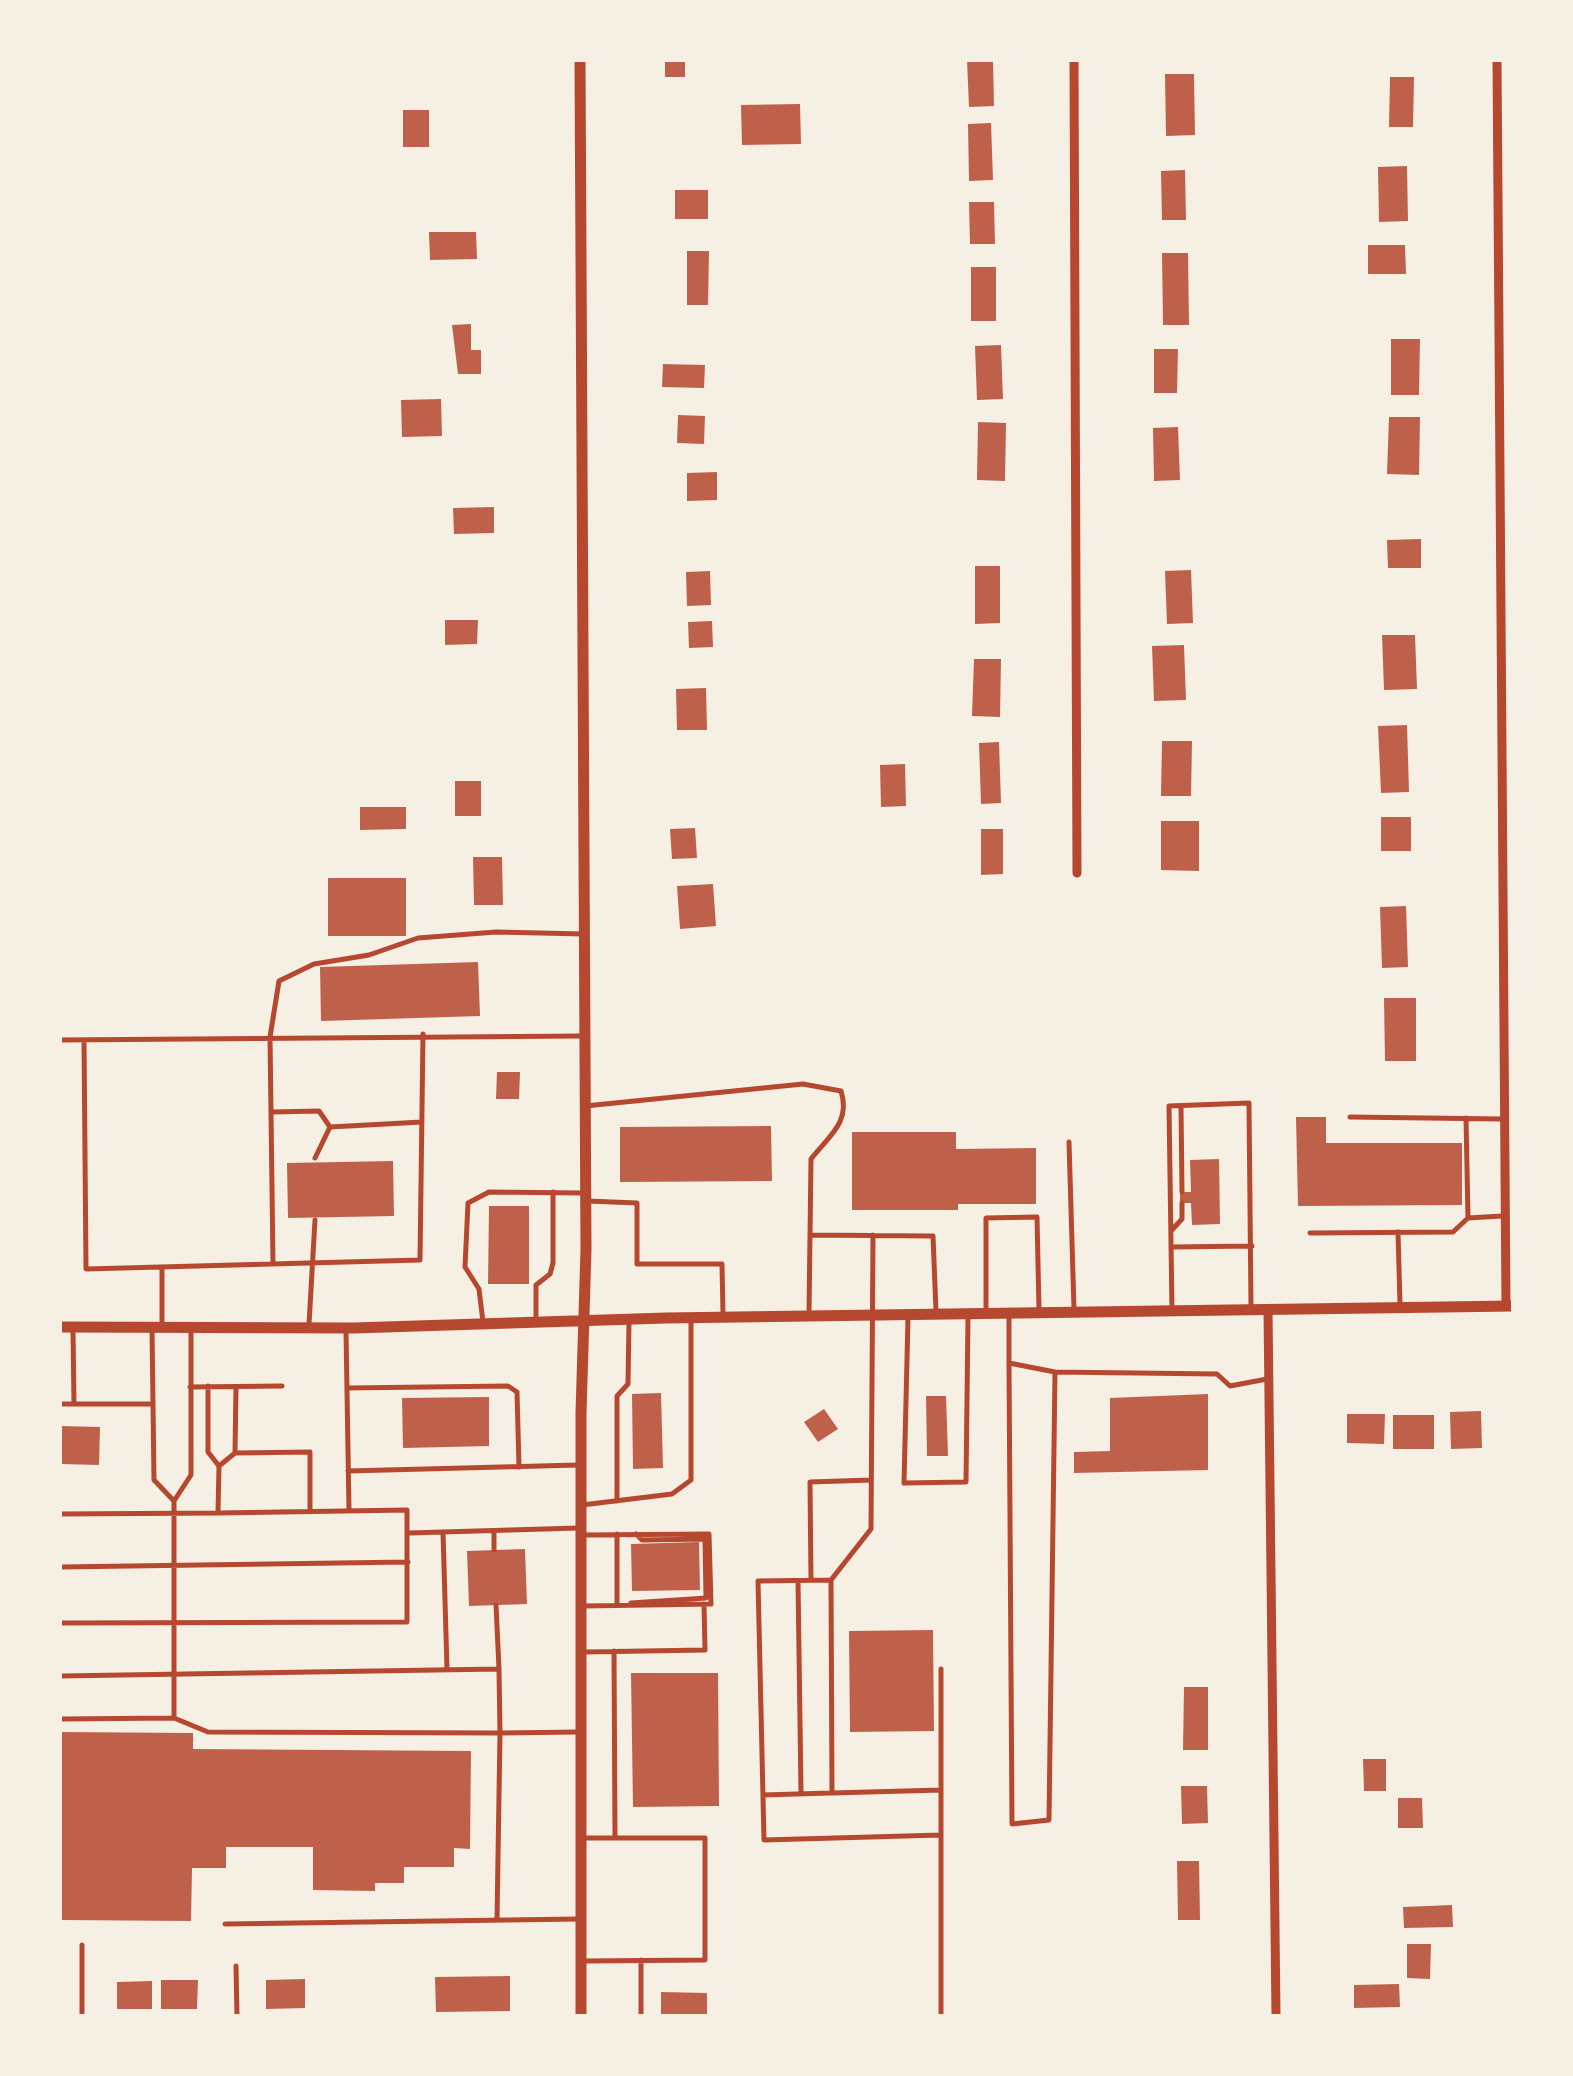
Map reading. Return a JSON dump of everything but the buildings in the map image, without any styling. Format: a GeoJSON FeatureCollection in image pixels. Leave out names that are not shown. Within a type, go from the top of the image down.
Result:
{"type":"FeatureCollection","features":[{"type":"Feature","properties":{"kind":"street"},"geometry":{"type":"LineString","coordinates":[[580,60],[586,1106],[581,1465],[582,2016]]}},
{"type":"Feature","properties":{"kind":"street"},"geometry":{"type":"LineString","coordinates":[[1074,60],[1077,874]]}},
{"type":"Feature","properties":{"kind":"street"},"geometry":{"type":"LineString","coordinates":[[66,1327],[484,1326],[723,1317],[1509,1306],[1502,1216],[1497,60]]}},
{"type":"Feature","properties":{"kind":"street"},"geometry":{"type":"LineString","coordinates":[[1268,1309],[1276,2016]]}},
{"type":"Feature","properties":{"kind":"lane"},"geometry":{"type":"LineString","coordinates":[[274,1264],[270,1037],[279,981],[297,970],[369,955],[418,938],[496,932],[585,934]]}},
{"type":"Feature","properties":{"kind":"lane"},"geometry":{"type":"LineString","coordinates":[[60,1040],[423,1034],[585,1036]]}},
{"type":"Feature","properties":{"kind":"lane"},"geometry":{"type":"LineString","coordinates":[[84,1040],[86,1269],[420,1260],[423,1034]]}},
{"type":"Feature","properties":{"kind":"lane"},"geometry":{"type":"LineString","coordinates":[[586,1106],[803,1084],[841,1091],[846,1107],[838,1130],[811,1159],[808,1316]]}},
{"type":"Feature","properties":{"kind":"lane"},"geometry":{"type":"LineString","coordinates":[[1172,1311],[1169,1106],[1250,1104],[1251,1310]]}},
{"type":"Feature","properties":{"kind":"lane"},"geometry":{"type":"LineString","coordinates":[[1182,1106],[1182,1192]]}},
{"type":"Feature","properties":{"kind":"lane"},"geometry":{"type":"LineString","coordinates":[[272,1112],[319,1110],[330,1126]]}},
{"type":"Feature","properties":{"kind":"lane"},"geometry":{"type":"LineString","coordinates":[[1350,1116],[1502,1118]]}},
{"type":"Feature","properties":{"kind":"lane"},"geometry":{"type":"LineString","coordinates":[[1466,1118],[1468,1218]]}},
{"type":"Feature","properties":{"kind":"lane"},"geometry":{"type":"LineString","coordinates":[[330,1126],[422,1122]]}},
{"type":"Feature","properties":{"kind":"lane"},"geometry":{"type":"LineString","coordinates":[[316,1158],[330,1126]]}},
{"type":"Feature","properties":{"kind":"lane"},"geometry":{"type":"LineString","coordinates":[[1068,1142],[1074,1312]]}},
{"type":"Feature","properties":{"kind":"lane"},"geometry":{"type":"LineString","coordinates":[[484,1326],[479,1289],[466,1268],[468,1203],[488,1192],[554,1192],[637,1204],[637,1264],[722,1264],[723,1317]]}},
{"type":"Feature","properties":{"kind":"lane"},"geometry":{"type":"LineString","coordinates":[[536,1324],[536,1286],[550,1274],[553,1263],[554,1192]]}},
{"type":"Feature","properties":{"kind":"lane"},"geometry":{"type":"LineString","coordinates":[[1170,1232],[1182,1219],[1182,1204]]}},
{"type":"Feature","properties":{"kind":"lane"},"geometry":{"type":"LineString","coordinates":[[1310,1233],[1453,1232],[1468,1218],[1502,1216]]}},
{"type":"Feature","properties":{"kind":"lane"},"geometry":{"type":"LineString","coordinates":[[986,1314],[986,1218],[1037,1217],[1039,1313]]}},
{"type":"Feature","properties":{"kind":"lane"},"geometry":{"type":"LineString","coordinates":[[309,1327],[315,1220]]}},
{"type":"Feature","properties":{"kind":"lane"},"geometry":{"type":"LineString","coordinates":[[1398,1232],[1400,1308]]}},
{"type":"Feature","properties":{"kind":"lane"},"geometry":{"type":"LineString","coordinates":[[810,1235],[932,1236],[936,1314]]}},
{"type":"Feature","properties":{"kind":"lane"},"geometry":{"type":"LineString","coordinates":[[832,1793],[831,1580],[870,1529],[874,1236]]}},
{"type":"Feature","properties":{"kind":"lane"},"geometry":{"type":"LineString","coordinates":[[1171,1247],[1252,1246]]}},
{"type":"Feature","properties":{"kind":"lane"},"geometry":{"type":"LineString","coordinates":[[162,1267],[153,1404],[154,1480],[174,1502]]}},
{"type":"Feature","properties":{"kind":"lane"},"geometry":{"type":"LineString","coordinates":[[1009,1313],[1012,1824],[1050,1820],[1054,1372]]}},
{"type":"Feature","properties":{"kind":"lane"},"geometry":{"type":"LineString","coordinates":[[908,1314],[904,1483],[958,1486],[966,1482],[968,1314]]}},
{"type":"Feature","properties":{"kind":"lane"},"geometry":{"type":"LineString","coordinates":[[581,1505],[672,1494],[691,1480],[691,1318]]}},
{"type":"Feature","properties":{"kind":"lane"},"geometry":{"type":"LineString","coordinates":[[616,1501],[617,1396],[628,1384],[628,1320]]}},
{"type":"Feature","properties":{"kind":"lane"},"geometry":{"type":"LineString","coordinates":[[174,1718],[174,1502],[191,1475],[191,1326]]}},
{"type":"Feature","properties":{"kind":"lane"},"geometry":{"type":"LineString","coordinates":[[66,1327],[74,1404]]}},
{"type":"Feature","properties":{"kind":"lane"},"geometry":{"type":"LineString","coordinates":[[346,1328],[349,1511]]}},
{"type":"Feature","properties":{"kind":"lane"},"geometry":{"type":"LineString","coordinates":[[1009,1363],[1054,1372],[1217,1374],[1230,1386],[1267,1379]]}},
{"type":"Feature","properties":{"kind":"lane"},"geometry":{"type":"LineString","coordinates":[[208,1386],[208,1452],[219,1466],[218,1512]]}},
{"type":"Feature","properties":{"kind":"lane"},"geometry":{"type":"LineString","coordinates":[[236,1386],[236,1453]]}},
{"type":"Feature","properties":{"kind":"lane"},"geometry":{"type":"LineString","coordinates":[[190,1387],[282,1386]]}},
{"type":"Feature","properties":{"kind":"lane"},"geometry":{"type":"LineString","coordinates":[[347,1388],[508,1386],[517,1392],[518,1467]]}},
{"type":"Feature","properties":{"kind":"lane"},"geometry":{"type":"LineString","coordinates":[[60,1404],[153,1404]]}},
{"type":"Feature","properties":{"kind":"lane"},"geometry":{"type":"LineString","coordinates":[[219,1466],[236,1453],[310,1452],[310,1512]]}},
{"type":"Feature","properties":{"kind":"lane"},"geometry":{"type":"LineString","coordinates":[[348,1470],[581,1465]]}},
{"type":"Feature","properties":{"kind":"lane"},"geometry":{"type":"LineString","coordinates":[[812,1580],[810,1482],[871,1480]]}},
{"type":"Feature","properties":{"kind":"lane"},"geometry":{"type":"LineString","coordinates":[[60,1514],[408,1510],[408,1622],[60,1622]]}},
{"type":"Feature","properties":{"kind":"lane"},"geometry":{"type":"LineString","coordinates":[[494,1531],[494,1550]]}},
{"type":"Feature","properties":{"kind":"lane"},"geometry":{"type":"LineString","coordinates":[[443,1532],[447,1670]]}},
{"type":"Feature","properties":{"kind":"lane"},"geometry":{"type":"LineString","coordinates":[[408,1533],[709,1534],[711,1604],[581,1606]]}},
{"type":"Feature","properties":{"kind":"lane"},"geometry":{"type":"LineString","coordinates":[[617,1606],[618,1534]]}},
{"type":"Feature","properties":{"kind":"lane"},"geometry":{"type":"LineString","coordinates":[[629,1605],[635,1600],[706,1598],[705,1539],[642,1540],[636,1534]]}},
{"type":"Feature","properties":{"kind":"lane"},"geometry":{"type":"LineString","coordinates":[[60,1566],[174,1568],[408,1562]]}},
{"type":"Feature","properties":{"kind":"lane"},"geometry":{"type":"LineString","coordinates":[[831,1580],[758,1582],[764,1840],[941,1836]]}},
{"type":"Feature","properties":{"kind":"lane"},"geometry":{"type":"LineString","coordinates":[[798,1581],[801,1793]]}},
{"type":"Feature","properties":{"kind":"lane"},"geometry":{"type":"LineString","coordinates":[[582,1652],[705,1650],[704,1604]]}},
{"type":"Feature","properties":{"kind":"lane"},"geometry":{"type":"LineString","coordinates":[[496,1605],[500,1733],[497,1920]]}},
{"type":"Feature","properties":{"kind":"lane"},"geometry":{"type":"LineString","coordinates":[[614,1651],[615,1838]]}},
{"type":"Feature","properties":{"kind":"lane"},"geometry":{"type":"LineString","coordinates":[[60,1676],[498,1669]]}},
{"type":"Feature","properties":{"kind":"lane"},"geometry":{"type":"LineString","coordinates":[[941,1669],[941,2016]]}},
{"type":"Feature","properties":{"kind":"lane"},"geometry":{"type":"LineString","coordinates":[[60,1718],[174,1718],[208,1732],[582,1732]]}},
{"type":"Feature","properties":{"kind":"lane"},"geometry":{"type":"LineString","coordinates":[[763,1795],[941,1790]]}},
{"type":"Feature","properties":{"kind":"lane"},"geometry":{"type":"LineString","coordinates":[[581,1961],[704,1960],[705,1838],[582,1838]]}},
{"type":"Feature","properties":{"kind":"lane"},"geometry":{"type":"LineString","coordinates":[[225,1924],[581,1919]]}},
{"type":"Feature","properties":{"kind":"lane"},"geometry":{"type":"LineString","coordinates":[[82,1946],[82,2016]]}},
{"type":"Feature","properties":{"kind":"lane"},"geometry":{"type":"LineString","coordinates":[[641,1960],[641,2016]]}},
{"type":"Feature","properties":{"kind":"lane"},"geometry":{"type":"LineString","coordinates":[[236,1966],[237,2016]]}}]}
